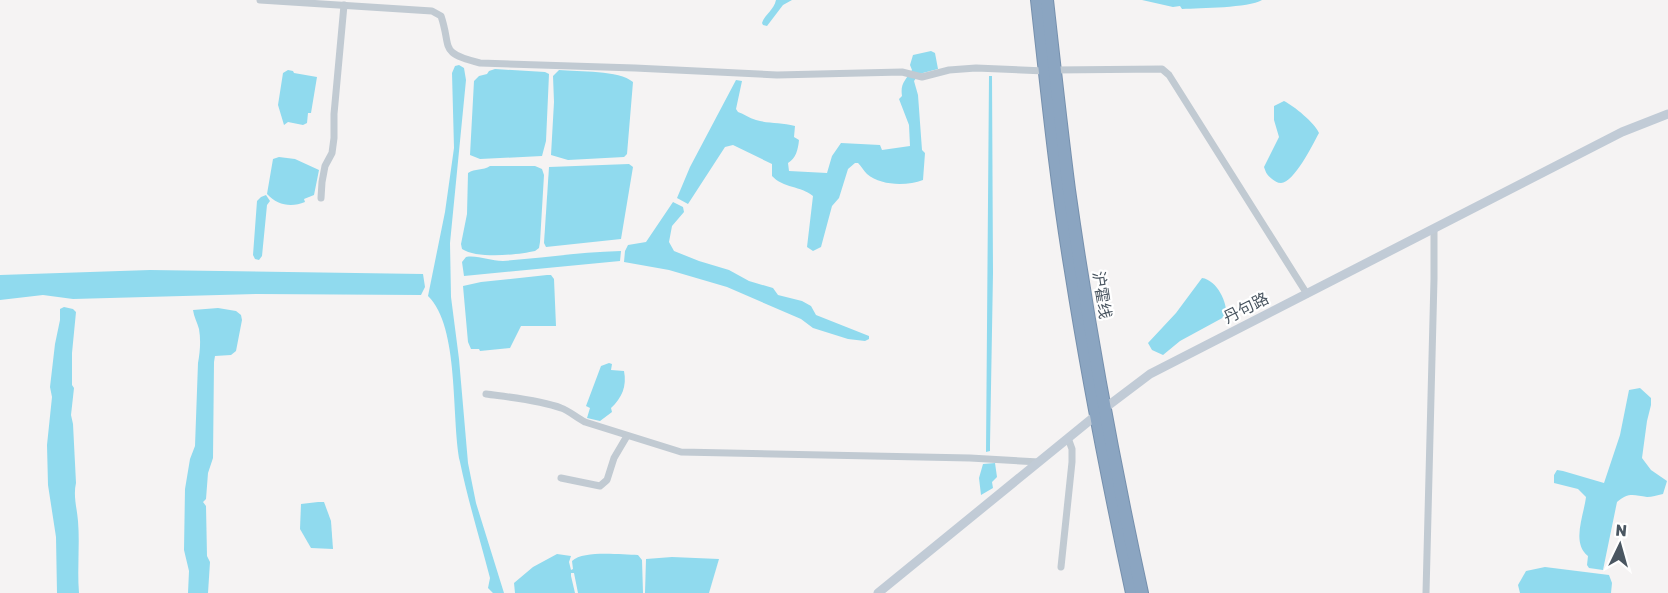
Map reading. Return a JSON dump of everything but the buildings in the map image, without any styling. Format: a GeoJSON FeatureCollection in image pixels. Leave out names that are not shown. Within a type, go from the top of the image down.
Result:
{"type":"FeatureCollection","features":[{"type":"Feature","properties":{"kind":"highway","name":"沪霍线"},"geometry":{"type":"LineString","coordinates":[[1037,0],[1050,70]]}},
{"type":"Feature","properties":{"kind":"highway","name":"沪霍线"},"geometry":{"type":"LineString","coordinates":[[1047,0],[1050,70],[1071,271],[1142,593]]}},
{"type":"Feature","properties":{"kind":"highway","name":"沪霍线"},"geometry":{"type":"LineString","coordinates":[[1101,412],[1105,470],[1132,593]]}},
{"type":"Feature","properties":{"kind":"street"},"geometry":{"type":"LineString","coordinates":[[260,0],[432,11],[441,15],[447,47],[452,54],[480,63],[777,75],[902,72],[922,77],[949,70],[976,68],[1162,69],[1169,75],[1307,294]]}},
{"type":"Feature","properties":{"kind":"street"},"geometry":{"type":"LineString","coordinates":[[321,198],[325,166],[332,153],[334,138],[344,5]]}},
{"type":"Feature","properties":{"kind":"street","name":"丹句路"},"geometry":{"type":"LineString","coordinates":[[878,593],[1068,438],[1150,375],[1622,132],[1668,114]]}},
{"type":"Feature","properties":{"kind":"street"},"geometry":{"type":"LineString","coordinates":[[1426,593],[1434,229]]}},
{"type":"Feature","properties":{"kind":"street"},"geometry":{"type":"LineString","coordinates":[[486,394],[563,408],[572,416],[585,422],[681,452],[970,458],[1039,462]]}},
{"type":"Feature","properties":{"kind":"street"},"geometry":{"type":"LineString","coordinates":[[561,478],[600,486],[607,480],[614,458],[627,436]]}},
{"type":"Feature","properties":{"kind":"street"},"geometry":{"type":"LineString","coordinates":[[1061,567],[1072,462],[1072,449],[1068,438]]}},
{"type":"Feature","properties":{"kind":"water"},"geometry":{"type":"Polygon","coordinates":[[[776,0],[792,0],[783,5],[767,26],[763,25],[763,20],[776,0]]]}},
{"type":"Feature","properties":{"kind":"water"},"geometry":{"type":"Polygon","coordinates":[[[1142,0],[1262,0],[1236,6],[1182,9],[1180,6],[1173,7],[1142,0]]]}},
{"type":"Feature","properties":{"kind":"water"},"geometry":{"type":"Polygon","coordinates":[[[931,51],[935,53],[938,69],[919,74],[914,81],[918,95],[922,150],[925,153],[923,180],[902,184],[879,181],[855,163],[848,169],[839,198],[832,206],[821,247],[813,251],[807,247],[813,196],[776,180],[772,176],[772,164],[733,145],[725,147],[688,204],[677,198],[690,167],[736,80],[742,81],[736,109],[738,112],[761,121],[795,126],[794,137],[799,140],[799,144],[795,156],[788,163],[789,171],[827,173],[832,156],[841,143],[880,145],[882,150],[910,146],[909,125],[899,99],[902,96],[903,85],[912,70],[910,65],[913,55],[931,51]]]}},
{"type":"Feature","properties":{"kind":"water"},"geometry":{"type":"Polygon","coordinates":[[[459,65],[464,68],[466,80],[450,243],[451,297],[468,463],[476,503],[504,593],[493,593],[488,588],[490,578],[470,506],[457,444],[450,351],[438,310],[428,296],[445,212],[454,148],[452,73],[455,66],[459,65]]]}},
{"type":"Feature","properties":{"kind":"water"},"geometry":{"type":"Polygon","coordinates":[[[495,69],[549,74],[546,141],[542,156],[480,159],[470,155],[474,81],[479,76],[495,69]]]}},
{"type":"Feature","properties":{"kind":"water"},"geometry":{"type":"Polygon","coordinates":[[[288,70],[317,77],[311,113],[308,113],[307,123],[303,125],[288,122],[284,125],[278,105],[283,73],[288,70]]]}},
{"type":"Feature","properties":{"kind":"water"},"geometry":{"type":"Polygon","coordinates":[[[559,70],[609,73],[633,82],[627,154],[624,157],[568,160],[551,155],[553,76],[559,70]]]}},
{"type":"Feature","properties":{"kind":"water"},"geometry":{"type":"Polygon","coordinates":[[[989,76],[992,76],[993,273],[990,451],[986,452],[989,76]]]}},
{"type":"Feature","properties":{"kind":"water"},"geometry":{"type":"Polygon","coordinates":[[[1284,101],[1304,115],[1319,133],[1292,177],[1281,183],[1270,178],[1264,167],[1279,137],[1274,120],[1274,106],[1284,101]]]}},
{"type":"Feature","properties":{"kind":"water"},"geometry":{"type":"Polygon","coordinates":[[[279,157],[295,159],[319,170],[314,195],[304,199],[305,202],[295,205],[284,204],[275,201],[267,194],[273,159],[279,157]]]}},
{"type":"Feature","properties":{"kind":"water"},"geometry":{"type":"Polygon","coordinates":[[[629,164],[633,167],[621,239],[546,247],[544,243],[549,167],[629,164]]]}},
{"type":"Feature","properties":{"kind":"water"},"geometry":{"type":"Polygon","coordinates":[[[490,166],[535,166],[542,169],[544,175],[540,242],[539,248],[535,251],[487,255],[462,249],[467,214],[468,173],[490,166]]]}},
{"type":"Feature","properties":{"kind":"water"},"geometry":{"type":"Polygon","coordinates":[[[266,195],[270,201],[267,205],[262,256],[259,260],[253,255],[257,201],[266,195]]]}},
{"type":"Feature","properties":{"kind":"water"},"geometry":{"type":"Polygon","coordinates":[[[673,202],[683,207],[684,212],[672,226],[669,242],[674,251],[729,270],[749,281],[773,288],[778,295],[802,301],[811,306],[816,315],[869,336],[869,339],[865,341],[848,339],[813,328],[801,319],[727,287],[669,270],[624,262],[628,245],[646,242],[673,202]]]}},
{"type":"Feature","properties":{"kind":"water"},"geometry":{"type":"Polygon","coordinates":[[[621,251],[620,261],[464,276],[462,262],[466,257],[503,261],[621,251]]]}},
{"type":"Feature","properties":{"kind":"water"},"geometry":{"type":"Polygon","coordinates":[[[150,270],[423,274],[425,287],[421,295],[256,294],[73,299],[43,295],[0,300],[0,275],[150,270]]]}},
{"type":"Feature","properties":{"kind":"water"},"geometry":{"type":"Polygon","coordinates":[[[551,275],[554,279],[556,326],[521,326],[510,348],[480,351],[471,349],[468,342],[463,286],[551,275]]]}},
{"type":"Feature","properties":{"kind":"water"},"geometry":{"type":"Polygon","coordinates":[[[1202,278],[1217,287],[1225,305],[1226,316],[1180,341],[1163,355],[1152,350],[1148,343],[1176,313],[1202,278]]]}},
{"type":"Feature","properties":{"kind":"water"},"geometry":{"type":"Polygon","coordinates":[[[64,307],[76,312],[72,353],[72,385],[74,388],[71,415],[79,530],[79,593],[57,593],[56,537],[48,485],[47,445],[52,397],[50,387],[60,309],[64,307]]]}},
{"type":"Feature","properties":{"kind":"water"},"geometry":{"type":"Polygon","coordinates":[[[218,308],[236,311],[241,315],[242,320],[236,351],[231,355],[215,356],[214,362],[213,458],[208,473],[206,499],[203,502],[206,506],[207,556],[210,562],[208,593],[188,593],[189,571],[184,550],[185,489],[190,459],[195,446],[200,350],[199,329],[193,310],[218,308]]]}},
{"type":"Feature","properties":{"kind":"water"},"geometry":{"type":"Polygon","coordinates":[[[612,364],[611,370],[624,371],[623,391],[611,408],[612,412],[600,421],[587,418],[590,408],[586,406],[601,366],[612,364]]]}},
{"type":"Feature","properties":{"kind":"water"},"geometry":{"type":"Polygon","coordinates":[[[1640,388],[1651,398],[1642,458],[1651,470],[1667,481],[1663,494],[1647,497],[1628,495],[1617,502],[1603,570],[1589,568],[1588,556],[1580,544],[1579,536],[1586,497],[1578,489],[1554,483],[1554,475],[1557,470],[1604,483],[1620,435],[1629,390],[1640,388]]]}},
{"type":"Feature","properties":{"kind":"water"},"geometry":{"type":"Polygon","coordinates":[[[995,463],[997,477],[992,482],[993,488],[981,495],[979,478],[983,464],[995,463]]]}},
{"type":"Feature","properties":{"kind":"water"},"geometry":{"type":"Polygon","coordinates":[[[324,502],[331,521],[333,549],[311,548],[300,529],[301,504],[324,502]]]}},
{"type":"Feature","properties":{"kind":"water"},"geometry":{"type":"Polygon","coordinates":[[[557,554],[571,556],[569,562],[571,570],[573,569],[572,561],[585,555],[638,555],[642,560],[643,593],[578,593],[574,573],[571,573],[575,593],[515,593],[514,583],[533,567],[557,554]]]}},
{"type":"Feature","properties":{"kind":"water"},"geometry":{"type":"Polygon","coordinates":[[[672,557],[719,559],[709,593],[645,593],[646,559],[672,557]]]}},
{"type":"Feature","properties":{"kind":"water"},"geometry":{"type":"Polygon","coordinates":[[[1545,567],[1609,575],[1612,583],[1611,593],[1520,593],[1518,585],[1526,571],[1545,567]]]}}]}
